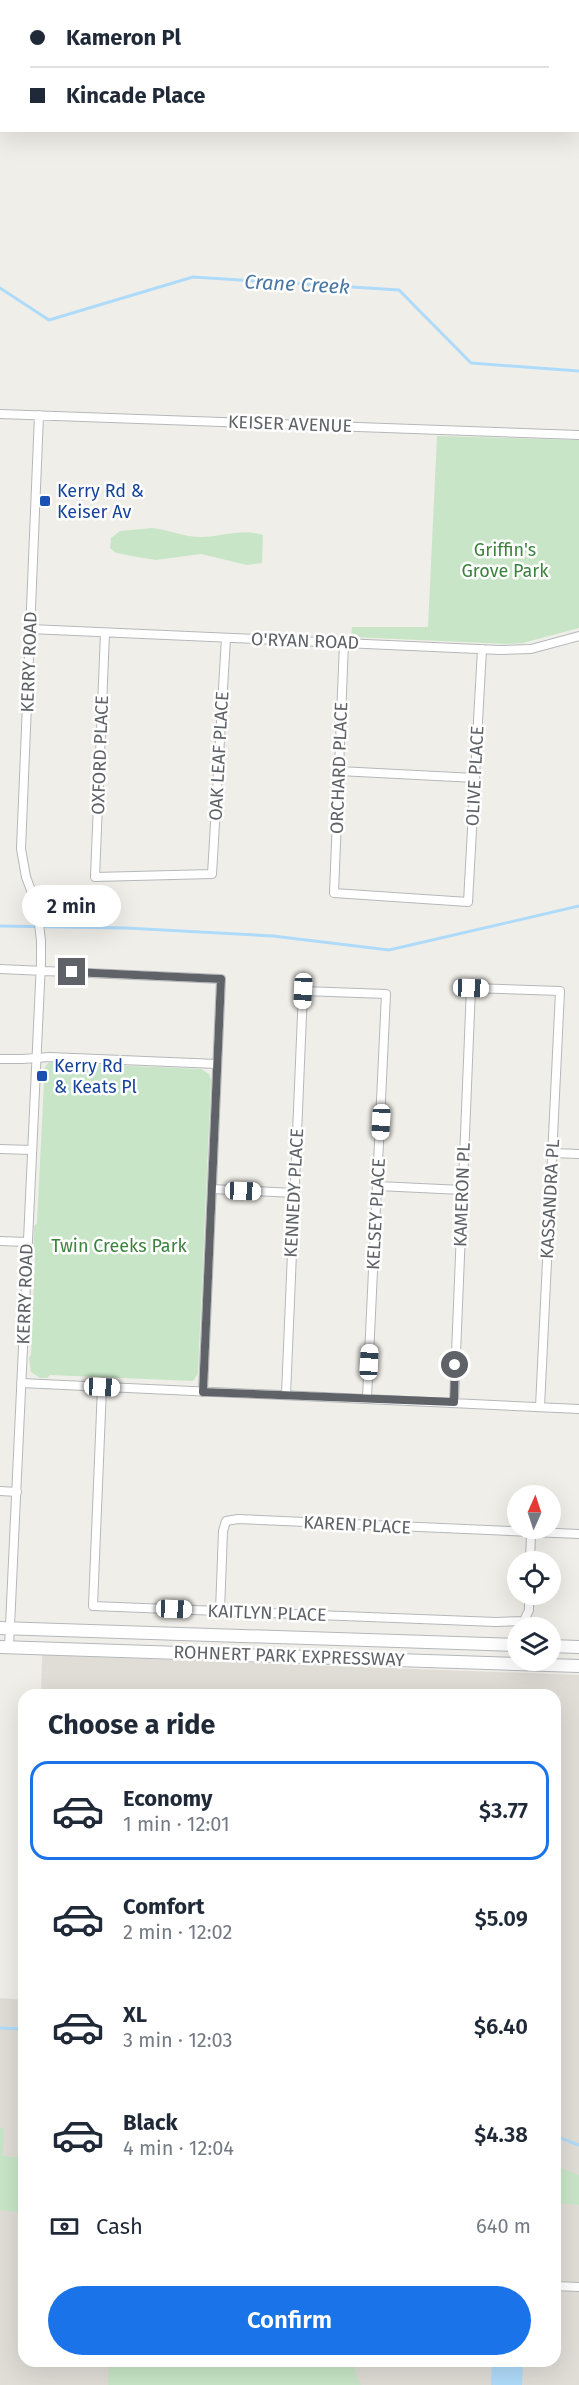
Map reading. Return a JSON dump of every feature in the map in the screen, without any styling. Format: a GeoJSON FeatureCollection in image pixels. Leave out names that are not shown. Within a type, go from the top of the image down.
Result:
{"type":"FeatureCollection","features":[{"type":"Feature","properties":{"kind":"main road","name":"ROHNERT PARK EXPRESSWAY"},"geometry":{"type":"LineString","coordinates":[[5,1628],[507,1645]]}},
{"type":"Feature","properties":{"kind":"main road"},"geometry":{"type":"LineString","coordinates":[[561,1646],[579,1647]]}},
{"type":"Feature","properties":{"kind":"main road","name":"ROHNERT PARK EXPRESSWAY"},"geometry":{"type":"LineString","coordinates":[[5,1647],[579,1666]]}},
{"type":"Feature","properties":{"kind":"street","name":"KEISER AVENUE"},"geometry":{"type":"LineString","coordinates":[[0,414],[579,435]]}},
{"type":"Feature","properties":{"kind":"street","name":"KERRY ROAD"},"geometry":{"type":"LineString","coordinates":[[5,1647],[17,1492],[41,941],[37,906],[26,877],[21,849],[39,416]]}},
{"type":"Feature","properties":{"kind":"street","name":"O'RYAN ROAD"},"geometry":{"type":"LineString","coordinates":[[30,629],[483,649],[531,649],[579,636]]}},
{"type":"Feature","properties":{"kind":"street","name":"OXFORD PLACE"},"geometry":{"type":"LineString","coordinates":[[105,633],[95,877],[212,874]]}},
{"type":"Feature","properties":{"kind":"street","name":"OAK LEAF PLACE"},"geometry":{"type":"LineString","coordinates":[[212,874],[226,638]]}},
{"type":"Feature","properties":{"kind":"street","name":"ORCHARD PLACE"},"geometry":{"type":"LineString","coordinates":[[344,643],[334,893],[468,902]]}},
{"type":"Feature","properties":{"kind":"street","name":"OLIVE PLACE"},"geometry":{"type":"LineString","coordinates":[[468,902],[483,649]]}},
{"type":"Feature","properties":{"kind":"street"},"geometry":{"type":"LineString","coordinates":[[339,771],[475,778]]}},
{"type":"Feature","properties":{"kind":"street"},"geometry":{"type":"LineString","coordinates":[[0,969],[221,979],[203,1392]]}},
{"type":"Feature","properties":{"kind":"street","name":"KAMERON PL"},"geometry":{"type":"LineString","coordinates":[[454,1402],[471,988],[560,992]]}},
{"type":"Feature","properties":{"kind":"street","name":"KELSEY PLACE"},"geometry":{"type":"LineString","coordinates":[[303,991],[386,994],[367,1398]]}},
{"type":"Feature","properties":{"kind":"street","name":"KENNEDY PLACE"},"geometry":{"type":"LineString","coordinates":[[285,1395],[303,991]]}},
{"type":"Feature","properties":{"kind":"street","name":"KASSANDRA PL"},"geometry":{"type":"LineString","coordinates":[[540,1407],[560,992]]}},
{"type":"Feature","properties":{"kind":"street"},"geometry":{"type":"LineString","coordinates":[[0,1059],[50,1057],[218,1064]]}},
{"type":"Feature","properties":{"kind":"street"},"geometry":{"type":"LineString","coordinates":[[0,1149],[31,1150]]}},
{"type":"Feature","properties":{"kind":"street"},"geometry":{"type":"LineString","coordinates":[[553,1153],[579,1154]]}},
{"type":"Feature","properties":{"kind":"street"},"geometry":{"type":"LineString","coordinates":[[378,1186],[462,1190]]}},
{"type":"Feature","properties":{"kind":"street"},"geometry":{"type":"LineString","coordinates":[[212,1189],[294,1192]]}},
{"type":"Feature","properties":{"kind":"street"},"geometry":{"type":"LineString","coordinates":[[0,1241],[27,1242]]}},
{"type":"Feature","properties":{"kind":"street"},"geometry":{"type":"LineString","coordinates":[[21,1383],[579,1409]]}},
{"type":"Feature","properties":{"kind":"street","name":"KAITLYN PLACE"},"geometry":{"type":"LineString","coordinates":[[102,1387],[93,1606],[496,1622],[524,1621],[529,1605]]}},
{"type":"Feature","properties":{"kind":"street"},"geometry":{"type":"LineString","coordinates":[[0,1491],[17,1492]]}},
{"type":"Feature","properties":{"kind":"street","name":"KAREN PLACE"},"geometry":{"type":"LineString","coordinates":[[220,1611],[223,1531],[226,1521],[238,1519],[507,1532]]}},
{"type":"Feature","properties":{"kind":"street","name":"KAREN PLACE"},"geometry":{"type":"LineString","coordinates":[[561,1534],[579,1534]]}},
{"type":"Feature","properties":{"kind":"street"},"geometry":{"type":"LineString","coordinates":[[561,2286],[579,2287]]}},
{"type":"Feature","properties":{"kind":"shaded area"},"geometry":{"type":"Polygon","coordinates":[[[42,1655],[579,1675],[579,2385],[0,2385],[0,1998],[18,2000],[18,2367],[561,2367],[561,1689],[41,1689],[42,1655]]]}},
{"type":"Feature","properties":{"kind":"green space","name":"Griffin's Grove Park"},"geometry":{"type":"Polygon","coordinates":[[[437,436],[579,440],[579,628],[523,643],[508,644],[351,637],[352,627],[428,627],[437,436]]]}},
{"type":"Feature","properties":{"kind":"green space"},"geometry":{"type":"Polygon","coordinates":[[[153,528],[195,537],[247,532],[263,535],[262,563],[247,565],[201,554],[156,560],[116,553],[110,548],[111,538],[120,531],[153,528]]]}},
{"type":"Feature","properties":{"kind":"green space","name":"Twin Creeks Park"},"geometry":{"type":"Polygon","coordinates":[[[57,1061],[201,1069],[209,1074],[211,1080],[198,1374],[193,1381],[50,1375],[47,1378],[40,1378],[31,1372],[29,1358],[31,1355],[35,1260],[33,1258],[34,1226],[37,1223],[44,1082],[41,1080],[41,1073],[48,1063],[57,1061]]]}},
{"type":"Feature","properties":{"kind":"green space"},"geometry":{"type":"Polygon","coordinates":[[[0,2128],[4,2128],[3,2156],[18,2157],[18,2212],[0,2210],[0,2128]]]}},
{"type":"Feature","properties":{"kind":"green space"},"geometry":{"type":"Polygon","coordinates":[[[561,2168],[579,2175],[579,2205],[561,2204],[561,2168]]]}},
{"type":"Feature","properties":{"kind":"green space"},"geometry":{"type":"Polygon","coordinates":[[[109,2367],[355,2367],[355,2372],[361,2385],[108,2385],[109,2367]]]}},
{"type":"Feature","properties":{"kind":"water"},"geometry":{"type":"Polygon","coordinates":[[[492,2367],[523,2367],[522,2385],[491,2385],[492,2367]]]}},
{"type":"Feature","properties":{"kind":"waterway","name":"Crane Creek"},"geometry":{"type":"LineString","coordinates":[[0,288],[49,320],[193,277],[399,290],[471,363],[579,371]]}},
{"type":"Feature","properties":{"kind":"waterway"},"geometry":{"type":"LineString","coordinates":[[0,926],[126,928],[273,936],[389,950],[579,906]]}},
{"type":"Feature","properties":{"kind":"waterway"},"geometry":{"type":"LineString","coordinates":[[0,2028],[18,2029]]}},
{"type":"Feature","properties":{"kind":"waterway"},"geometry":{"type":"LineString","coordinates":[[561,2138],[579,2145]]}},
{"type":"Feature","properties":{"kind":"place","name":"Kerry Rd & Keiser Av"},"geometry":{"type":"Point","coordinates":[45,501]}},
{"type":"Feature","properties":{"kind":"place","name":"Kerry Rd & Keats Pl"},"geometry":{"type":"Point","coordinates":[42,1076]}},
{"type":"Feature","properties":{"kind":"route"},"geometry":{"type":"LineString","coordinates":[[72,972],[221,979],[203,1392],[454,1402],[455,1365]]}}]}
